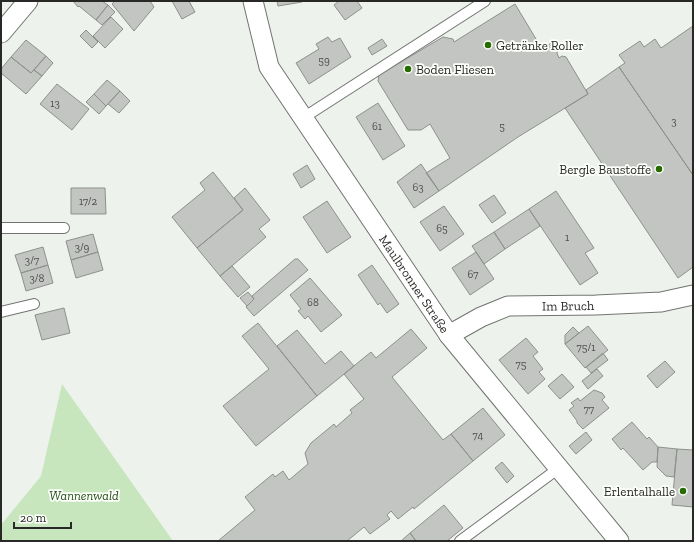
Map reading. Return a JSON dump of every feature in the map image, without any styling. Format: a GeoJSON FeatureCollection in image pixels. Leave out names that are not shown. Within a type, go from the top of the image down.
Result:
{"type":"FeatureCollection","features":[{"type":"Feature","properties":{"kind":"street"},"geometry":{"type":"LineString","coordinates":[[1,33],[28,1]]}},
{"type":"Feature","properties":{"kind":"street","name":"Maulbronner Straße"},"geometry":{"type":"LineString","coordinates":[[253,1],[269,67],[449,335],[619,541]]}},
{"type":"Feature","properties":{"kind":"street","name":"Im Bruch"},"geometry":{"type":"LineString","coordinates":[[449,335],[481,317],[508,306],[596,305],[661,302],[693,295]]}},
{"type":"Feature","properties":{"kind":"lane"},"geometry":{"type":"LineString","coordinates":[[303,118],[485,1]]}},
{"type":"Feature","properties":{"kind":"lane"},"geometry":{"type":"LineString","coordinates":[[1,228],[64,228]]}},
{"type":"Feature","properties":{"kind":"lane"},"geometry":{"type":"LineString","coordinates":[[1,312],[34,304]]}},
{"type":"Feature","properties":{"kind":"lane"},"geometry":{"type":"LineString","coordinates":[[460,541],[559,468]]}},
{"type":"Feature","properties":{"kind":"green space","name":"Wannenwald"},"geometry":{"type":"Polygon","coordinates":[[[62,384],[173,541],[1,541],[1,525],[41,476],[62,384]]]}},
{"type":"Feature","properties":{"kind":"building"},"geometry":{"type":"Polygon","coordinates":[[[73,1],[102,1],[108,5],[96,20],[79,6],[78,7],[73,1]]]}},
{"type":"Feature","properties":{"kind":"building"},"geometry":{"type":"Polygon","coordinates":[[[115,1],[150,1],[154,7],[134,31],[112,4],[115,1]]]}},
{"type":"Feature","properties":{"kind":"building"},"geometry":{"type":"Polygon","coordinates":[[[172,1],[189,1],[195,12],[182,19],[172,1]]]}},
{"type":"Feature","properties":{"kind":"building"},"geometry":{"type":"Polygon","coordinates":[[[277,1],[302,1],[302,2],[278,6],[277,1]]]}},
{"type":"Feature","properties":{"kind":"building"},"geometry":{"type":"Polygon","coordinates":[[[339,1],[357,1],[362,8],[345,20],[334,5],[339,1]]]}},
{"type":"Feature","properties":{"kind":"building"},"geometry":{"type":"Polygon","coordinates":[[[515,4],[542,49],[553,42],[557,43],[560,47],[557,53],[559,58],[562,56],[566,57],[588,94],[518,137],[439,191],[426,173],[450,158],[430,124],[421,130],[408,130],[378,81],[379,75],[443,37],[453,39],[454,42],[515,4]]]}},
{"type":"Feature","properties":{"kind":"building"},"geometry":{"type":"Polygon","coordinates":[[[108,5],[115,12],[102,25],[96,20],[108,5]]]}},
{"type":"Feature","properties":{"kind":"building"},"geometry":{"type":"Polygon","coordinates":[[[111,17],[123,29],[105,48],[93,36],[111,17]]]}},
{"type":"Feature","properties":{"kind":"building"},"geometry":{"type":"Polygon","coordinates":[[[693,26],[693,175],[619,67],[625,63],[619,55],[640,41],[644,47],[655,39],[661,48],[693,26]]]}},
{"type":"Feature","properties":{"kind":"building"},"geometry":{"type":"Polygon","coordinates":[[[86,30],[98,42],[92,48],[80,36],[86,30]]]}},
{"type":"Feature","properties":{"kind":"building"},"geometry":{"type":"Polygon","coordinates":[[[328,37],[332,42],[340,38],[351,57],[309,84],[296,63],[319,49],[316,44],[328,37]]]}},
{"type":"Feature","properties":{"kind":"building"},"geometry":{"type":"Polygon","coordinates":[[[382,39],[387,46],[372,55],[368,48],[382,39]]]}},
{"type":"Feature","properties":{"kind":"building"},"geometry":{"type":"Polygon","coordinates":[[[26,40],[46,56],[31,73],[11,57],[26,40]]]}},
{"type":"Feature","properties":{"kind":"building"},"geometry":{"type":"Polygon","coordinates":[[[46,56],[53,63],[42,76],[34,70],[46,56]]]}},
{"type":"Feature","properties":{"kind":"building"},"geometry":{"type":"Polygon","coordinates":[[[11,57],[31,73],[34,70],[42,76],[26,94],[1,73],[1,69],[11,57]]]}},
{"type":"Feature","properties":{"kind":"building"},"geometry":{"type":"Polygon","coordinates":[[[619,67],[693,175],[693,267],[678,278],[565,108],[588,94],[586,90],[619,67]]]}},
{"type":"Feature","properties":{"kind":"building"},"geometry":{"type":"Polygon","coordinates":[[[107,80],[120,91],[106,106],[94,94],[107,80]]]}},
{"type":"Feature","properties":{"kind":"building"},"geometry":{"type":"Polygon","coordinates":[[[57,84],[89,109],[72,130],[40,104],[57,84]]]}},
{"type":"Feature","properties":{"kind":"building"},"geometry":{"type":"Polygon","coordinates":[[[120,91],[130,101],[119,113],[108,104],[120,91]]]}},
{"type":"Feature","properties":{"kind":"building"},"geometry":{"type":"Polygon","coordinates":[[[94,94],[106,106],[99,114],[86,102],[94,94]]]}},
{"type":"Feature","properties":{"kind":"building"},"geometry":{"type":"Polygon","coordinates":[[[378,103],[405,146],[383,160],[356,117],[378,103]]]}},
{"type":"Feature","properties":{"kind":"building"},"geometry":{"type":"Polygon","coordinates":[[[421,164],[439,191],[414,208],[397,182],[421,164]]]}},
{"type":"Feature","properties":{"kind":"building"},"geometry":{"type":"Polygon","coordinates":[[[307,165],[315,179],[301,188],[293,174],[307,165]]]}},
{"type":"Feature","properties":{"kind":"building"},"geometry":{"type":"Polygon","coordinates":[[[213,172],[243,210],[197,248],[172,217],[205,190],[200,183],[213,172]]]}},
{"type":"Feature","properties":{"kind":"building"},"geometry":{"type":"Polygon","coordinates":[[[71,188],[105,188],[106,214],[71,214],[71,188]]]}},
{"type":"Feature","properties":{"kind":"building"},"geometry":{"type":"Polygon","coordinates":[[[245,188],[270,220],[259,229],[266,237],[220,276],[197,248],[243,210],[234,198],[245,188]]]}},
{"type":"Feature","properties":{"kind":"building"},"geometry":{"type":"Polygon","coordinates":[[[556,191],[594,248],[585,253],[598,273],[580,285],[529,209],[556,191]]]}},
{"type":"Feature","properties":{"kind":"building"},"geometry":{"type":"Polygon","coordinates":[[[494,195],[506,213],[492,223],[479,205],[494,195]]]}},
{"type":"Feature","properties":{"kind":"building"},"geometry":{"type":"Polygon","coordinates":[[[327,201],[351,237],[327,253],[303,217],[327,201]]]}},
{"type":"Feature","properties":{"kind":"building"},"geometry":{"type":"Polygon","coordinates":[[[444,206],[464,234],[440,251],[420,222],[444,206]]]}},
{"type":"Feature","properties":{"kind":"building"},"geometry":{"type":"Polygon","coordinates":[[[529,209],[540,226],[505,249],[494,232],[529,209]]]}},
{"type":"Feature","properties":{"kind":"building"},"geometry":{"type":"Polygon","coordinates":[[[494,232],[505,249],[484,264],[472,246],[494,232]]]}},
{"type":"Feature","properties":{"kind":"building"},"geometry":{"type":"Polygon","coordinates":[[[93,234],[98,252],[71,260],[66,241],[93,234]]]}},
{"type":"Feature","properties":{"kind":"building"},"geometry":{"type":"Polygon","coordinates":[[[43,247],[48,265],[21,273],[15,255],[43,247]]]}},
{"type":"Feature","properties":{"kind":"building"},"geometry":{"type":"Polygon","coordinates":[[[98,252],[103,270],[76,278],[71,260],[98,252]]]}},
{"type":"Feature","properties":{"kind":"building"},"geometry":{"type":"Polygon","coordinates":[[[476,252],[494,279],[470,295],[452,268],[476,252]]]}},
{"type":"Feature","properties":{"kind":"building"},"geometry":{"type":"Polygon","coordinates":[[[295,259],[298,259],[308,270],[254,316],[246,307],[254,299],[252,296],[295,259]]]}},
{"type":"Feature","properties":{"kind":"building"},"geometry":{"type":"Polygon","coordinates":[[[48,265],[53,283],[26,291],[21,273],[48,265]]]}},
{"type":"Feature","properties":{"kind":"building"},"geometry":{"type":"Polygon","coordinates":[[[372,265],[399,304],[387,313],[380,303],[378,305],[358,275],[372,265]]]}},
{"type":"Feature","properties":{"kind":"building"},"geometry":{"type":"Polygon","coordinates":[[[232,266],[250,287],[238,297],[220,276],[232,266]]]}},
{"type":"Feature","properties":{"kind":"building"},"geometry":{"type":"Polygon","coordinates":[[[310,278],[342,315],[321,332],[308,316],[305,319],[298,311],[301,309],[290,295],[310,278]]]}},
{"type":"Feature","properties":{"kind":"building"},"geometry":{"type":"Polygon","coordinates":[[[248,292],[254,299],[247,306],[240,298],[248,292]]]}},
{"type":"Feature","properties":{"kind":"building"},"geometry":{"type":"Polygon","coordinates":[[[64,308],[70,333],[42,340],[35,315],[64,308]]]}},
{"type":"Feature","properties":{"kind":"building"},"geometry":{"type":"Polygon","coordinates":[[[258,323],[317,396],[256,446],[223,406],[269,369],[242,336],[258,323]]]}},
{"type":"Feature","properties":{"kind":"building"},"geometry":{"type":"Polygon","coordinates":[[[588,326],[608,350],[585,368],[565,344],[588,326]]]}},
{"type":"Feature","properties":{"kind":"building"},"geometry":{"type":"Polygon","coordinates":[[[573,327],[579,333],[565,344],[565,335],[573,327]]]}},
{"type":"Feature","properties":{"kind":"building"},"geometry":{"type":"Polygon","coordinates":[[[411,329],[427,348],[392,377],[443,440],[451,434],[473,461],[414,509],[413,507],[398,519],[391,511],[387,515],[390,519],[370,534],[364,527],[347,541],[218,541],[255,510],[245,497],[273,474],[275,477],[283,471],[289,480],[308,464],[305,453],[311,443],[334,424],[336,427],[352,413],[350,410],[364,399],[344,374],[371,352],[376,358],[411,329]]]}},
{"type":"Feature","properties":{"kind":"building"},"geometry":{"type":"Polygon","coordinates":[[[297,330],[325,364],[341,351],[354,366],[317,396],[277,346],[297,330]]]}},
{"type":"Feature","properties":{"kind":"building"},"geometry":{"type":"Polygon","coordinates":[[[526,338],[538,352],[533,356],[543,369],[539,372],[545,379],[528,394],[499,360],[526,338]]]}},
{"type":"Feature","properties":{"kind":"building"},"geometry":{"type":"Polygon","coordinates":[[[603,353],[608,360],[591,373],[586,367],[603,353]]]}},
{"type":"Feature","properties":{"kind":"building"},"geometry":{"type":"Polygon","coordinates":[[[665,361],[675,372],[657,388],[647,376],[665,361]]]}},
{"type":"Feature","properties":{"kind":"building"},"geometry":{"type":"Polygon","coordinates":[[[597,369],[603,376],[588,389],[582,381],[597,369]]]}},
{"type":"Feature","properties":{"kind":"building"},"geometry":{"type":"Polygon","coordinates":[[[562,374],[574,387],[560,399],[548,386],[562,374]]]}},
{"type":"Feature","properties":{"kind":"building"},"geometry":{"type":"Polygon","coordinates":[[[594,390],[602,393],[605,397],[602,400],[609,408],[583,429],[577,423],[569,410],[574,406],[571,403],[578,398],[580,401],[594,390]]]}},
{"type":"Feature","properties":{"kind":"building"},"geometry":{"type":"Polygon","coordinates":[[[483,408],[505,435],[473,461],[451,434],[483,408]]]}},
{"type":"Feature","properties":{"kind":"building"},"geometry":{"type":"Polygon","coordinates":[[[632,422],[647,439],[649,437],[658,447],[657,462],[652,462],[643,470],[623,448],[621,450],[612,439],[632,422]]]}},
{"type":"Feature","properties":{"kind":"building"},"geometry":{"type":"Polygon","coordinates":[[[586,432],[592,440],[576,454],[569,446],[586,432]]]}},
{"type":"Feature","properties":{"kind":"building"},"geometry":{"type":"Polygon","coordinates":[[[658,447],[677,449],[674,477],[666,476],[657,467],[658,447]]]}},
{"type":"Feature","properties":{"kind":"building","name":"Erlentalhalle"},"geometry":{"type":"Polygon","coordinates":[[[677,449],[693,450],[693,507],[672,505],[677,449]]]}},
{"type":"Feature","properties":{"kind":"building"},"geometry":{"type":"Polygon","coordinates":[[[502,462],[514,476],[507,483],[495,468],[502,462]]]}},
{"type":"Feature","properties":{"kind":"building"},"geometry":{"type":"Polygon","coordinates":[[[444,505],[463,528],[447,541],[416,541],[410,533],[444,505]]]}},
{"type":"Feature","properties":{"kind":"building"},"geometry":{"type":"Polygon","coordinates":[[[410,533],[416,541],[401,541],[410,533]]]}},
{"type":"Feature","properties":{"kind":"place","name":"Getränke Roller"},"geometry":{"type":"Point","coordinates":[488,45]}},
{"type":"Feature","properties":{"kind":"place","name":"Boden Fliesen"},"geometry":{"type":"Point","coordinates":[408,69]}},
{"type":"Feature","properties":{"kind":"place","name":"Bergle Baustoffe"},"geometry":{"type":"Point","coordinates":[659,169]}},
{"type":"Feature","properties":{"kind":"place","name":"Erlentalhalle"},"geometry":{"type":"Point","coordinates":[683,491]}}]}
